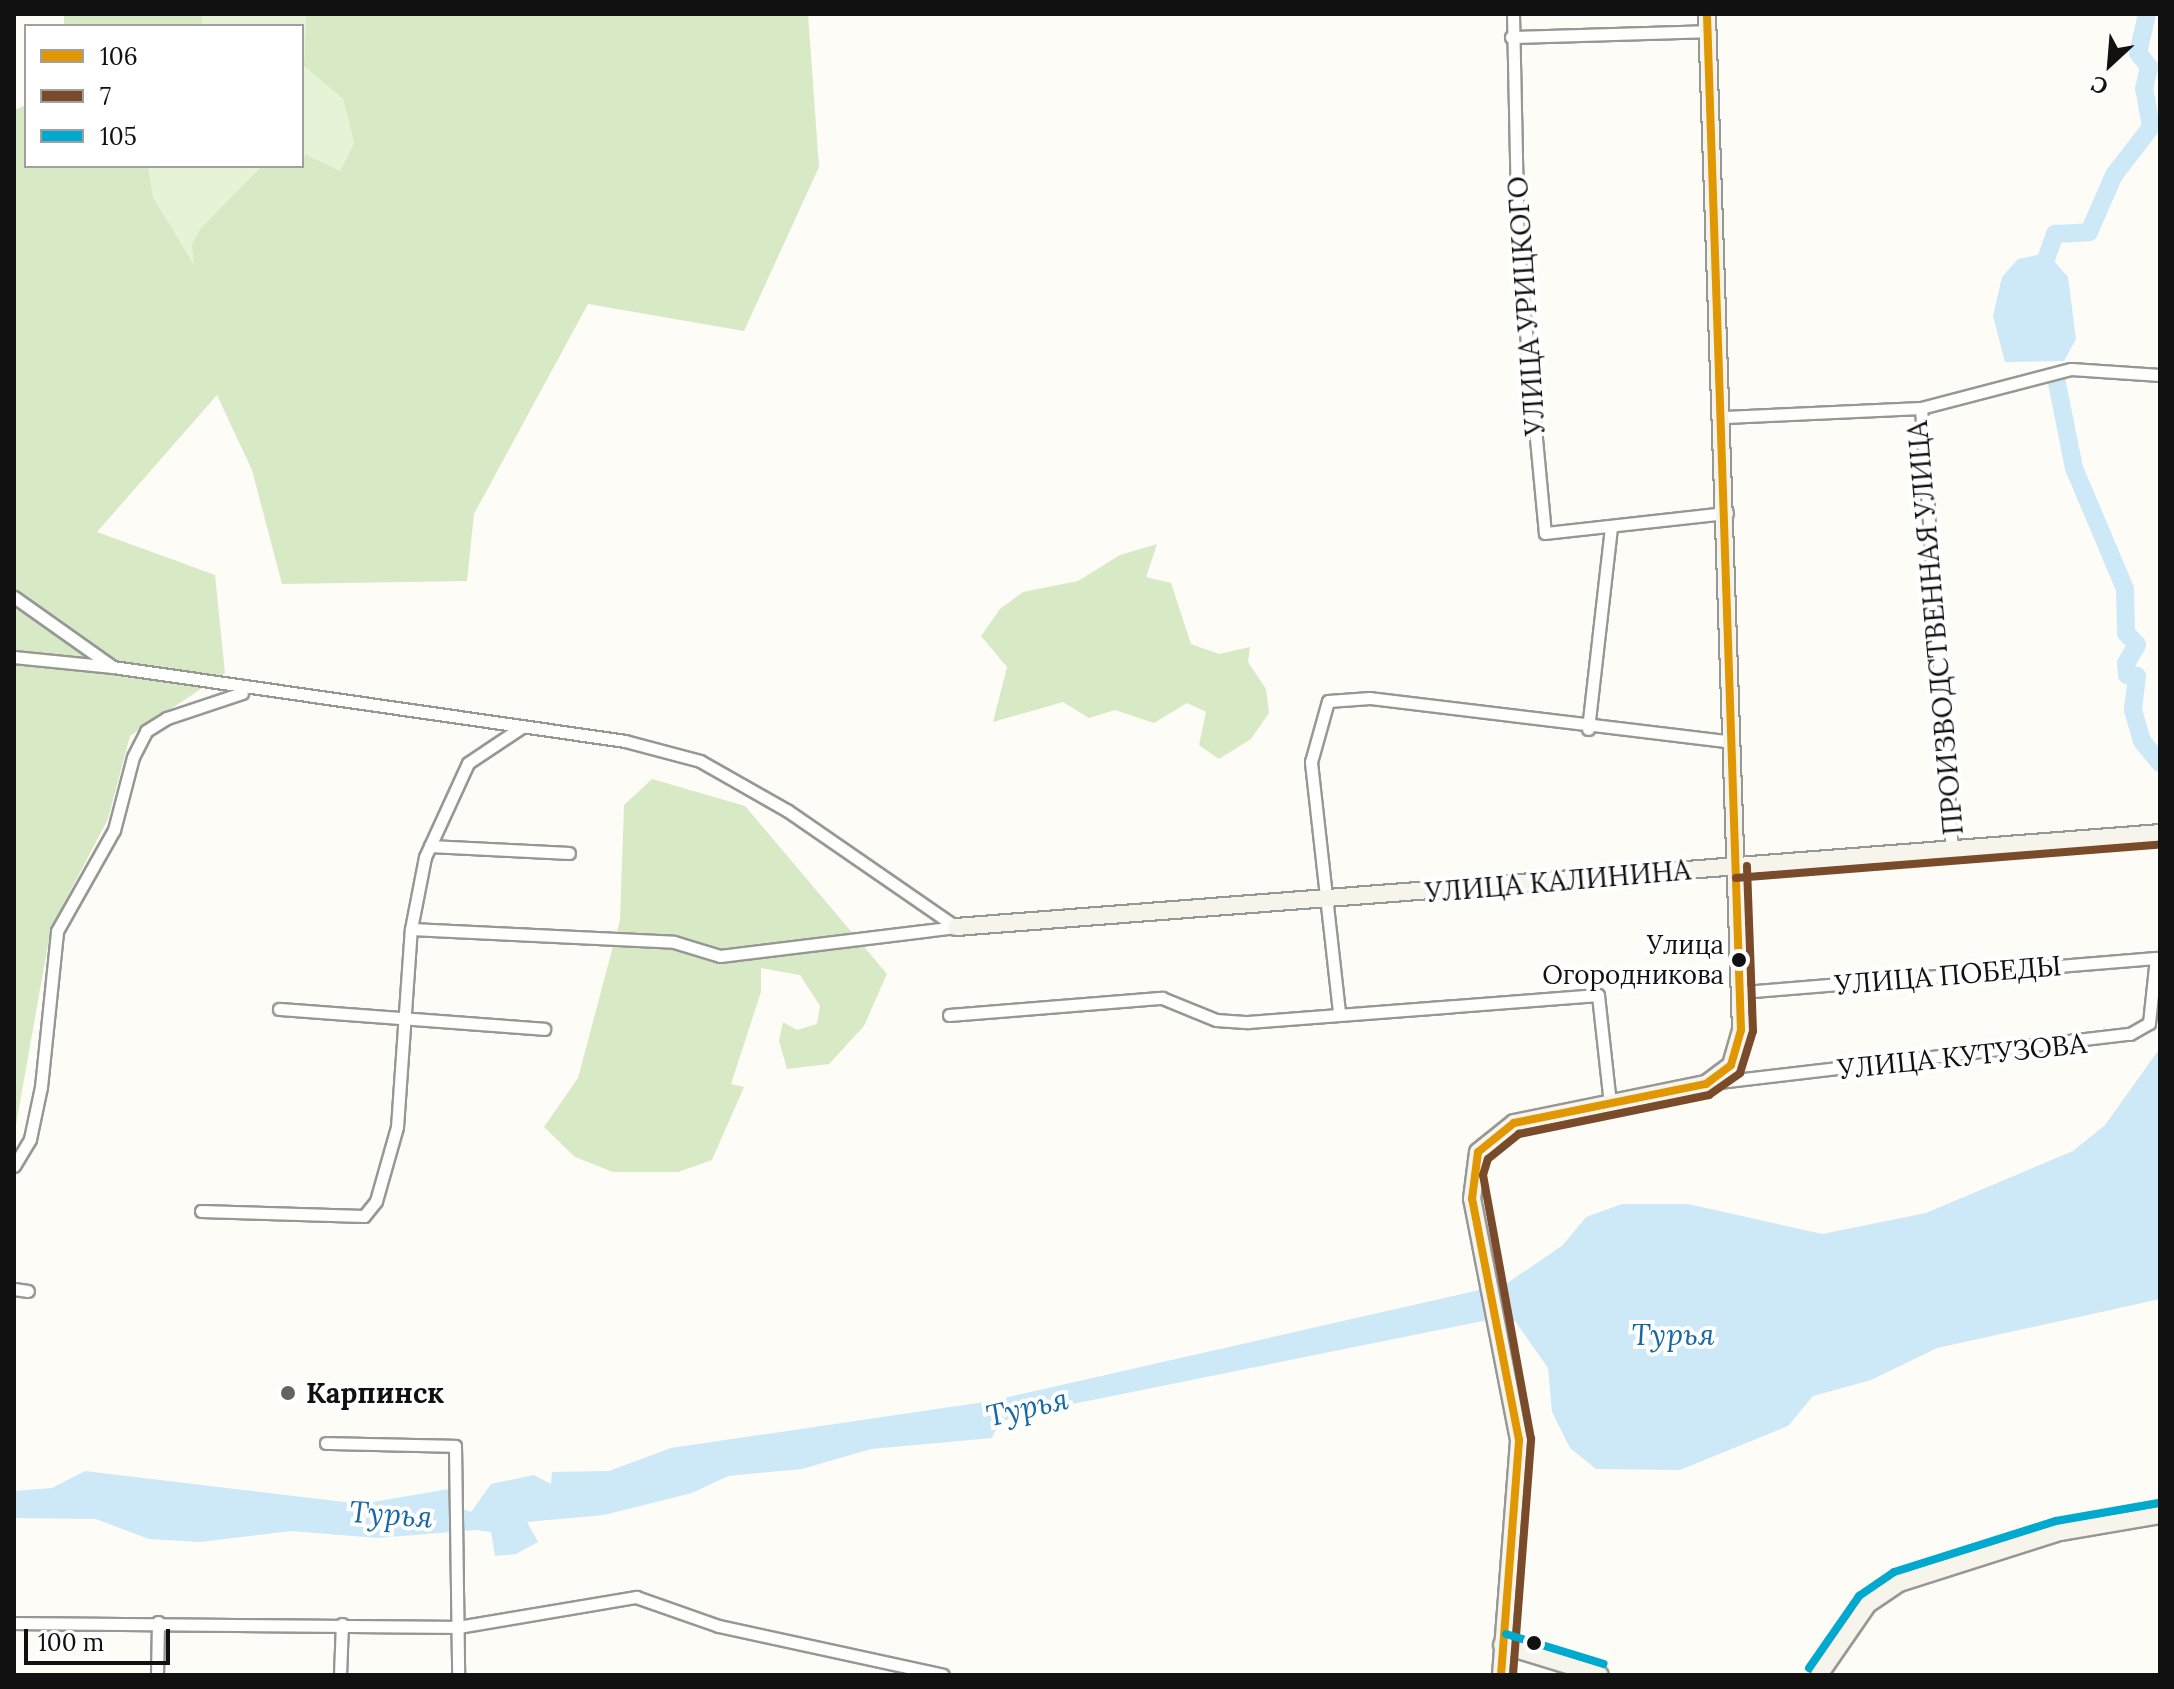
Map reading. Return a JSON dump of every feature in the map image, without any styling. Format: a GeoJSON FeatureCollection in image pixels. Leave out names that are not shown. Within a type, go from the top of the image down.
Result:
{"type":"FeatureCollection","features":[{"type":"Feature","properties":{"kind":"street","name":"УЛИЦА УРИЦКОГО"},"geometry":{"type":"LineString","coordinates":[[1513,14],[1511,37],[1518,248],[1545,533],[1727,513]]}},
{"type":"Feature","properties":{"kind":"street"},"geometry":{"type":"LineString","coordinates":[[1501,1675],[1519,1440],[1472,1199],[1478,1152],[1514,1123],[1706,1084],[1739,1049],[1740,992],[1725,417],[1707,23],[1511,37]]}},
{"type":"Feature","properties":{"kind":"street"},"geometry":{"type":"LineString","coordinates":[[1921,408],[2071,369],[2160,375]]}},
{"type":"Feature","properties":{"kind":"street","name":"ПРОИЗВОДСТВЕННАЯ УЛИЦА"},"geometry":{"type":"LineString","coordinates":[[1725,417],[1921,408],[1952,848]]}},
{"type":"Feature","properties":{"kind":"street"},"geometry":{"type":"LineString","coordinates":[[1588,729],[1611,527]]}},
{"type":"Feature","properties":{"kind":"street"},"geometry":{"type":"LineString","coordinates":[[14,597],[113,667]]}},
{"type":"Feature","properties":{"kind":"street"},"geometry":{"type":"LineString","coordinates":[[14,657],[113,667],[245,691],[663,748],[700,761],[788,811],[956,927]]}},
{"type":"Feature","properties":{"kind":"street"},"geometry":{"type":"LineString","coordinates":[[14,1166],[30,1139],[41,1087],[57,931],[114,830],[133,757],[146,731],[167,718],[245,691]]}},
{"type":"Feature","properties":{"kind":"street"},"geometry":{"type":"LineString","coordinates":[[1339,1012],[1330,900],[1311,762],[1328,701],[1370,698],[1588,729],[1732,742]]}},
{"type":"Feature","properties":{"kind":"street"},"geometry":{"type":"LineString","coordinates":[[201,1211],[364,1216],[376,1201],[397,1127],[411,929],[430,846],[468,763],[523,727]]}},
{"type":"Feature","properties":{"kind":"street","name":"УЛИЦА КАЛИНИНА"},"geometry":{"type":"LineString","coordinates":[[956,927],[1330,900],[2156,831]]}},
{"type":"Feature","properties":{"kind":"street"},"geometry":{"type":"LineString","coordinates":[[430,846],[569,853]]}},
{"type":"Feature","properties":{"kind":"street"},"geometry":{"type":"LineString","coordinates":[[411,929],[674,942],[720,956],[956,927]]}},
{"type":"Feature","properties":{"kind":"street","name":"УЛИЦА ПОБЕДЫ"},"geometry":{"type":"LineString","coordinates":[[1740,992],[2156,958]]}},
{"type":"Feature","properties":{"kind":"street","name":"УЛИЦА КУТУЗОВА"},"geometry":{"type":"LineString","coordinates":[[1706,1084],[2130,1034],[2149,1023],[2156,958]]}},
{"type":"Feature","properties":{"kind":"street"},"geometry":{"type":"LineString","coordinates":[[949,1015],[1162,998],[1216,1020],[1598,995],[1610,1103]]}},
{"type":"Feature","properties":{"kind":"street"},"geometry":{"type":"LineString","coordinates":[[279,1009],[544,1029]]}},
{"type":"Feature","properties":{"kind":"street"},"geometry":{"type":"LineString","coordinates":[[14,1289],[28,1291]]}},
{"type":"Feature","properties":{"kind":"street"},"geometry":{"type":"LineString","coordinates":[[326,1443],[455,1446],[458,1675]]}},
{"type":"Feature","properties":{"kind":"street"},"geometry":{"type":"LineString","coordinates":[[1819,1675],[1868,1604],[1899,1583],[2060,1532],[2160,1515]]}},
{"type":"Feature","properties":{"kind":"street"},"geometry":{"type":"LineString","coordinates":[[14,1623],[458,1627],[636,1597],[719,1626],[943,1675]]}},
{"type":"Feature","properties":{"kind":"street"},"geometry":{"type":"LineString","coordinates":[[157,1675],[158,1622]]}},
{"type":"Feature","properties":{"kind":"street"},"geometry":{"type":"LineString","coordinates":[[340,1675],[342,1624]]}},
{"type":"Feature","properties":{"kind":"street"},"geometry":{"type":"LineString","coordinates":[[1502,1645],[1600,1675]]}},
{"type":"Feature","properties":{"kind":"green space"},"geometry":{"type":"Polygon","coordinates":[[[64,14],[202,14],[202,24],[64,24],[64,14]]]}},
{"type":"Feature","properties":{"kind":"green space"},"geometry":{"type":"Polygon","coordinates":[[[202,14],[306,14],[304,66],[304,24],[199,24],[202,14]]]}},
{"type":"Feature","properties":{"kind":"green space"},"geometry":{"type":"Polygon","coordinates":[[[306,14],[808,14],[819,167],[744,331],[588,304],[474,514],[467,581],[282,584],[252,470],[217,395],[97,532],[215,575],[225,673],[130,736],[108,819],[51,928],[14,1136],[14,110],[24,106],[24,168],[148,168],[153,197],[194,265],[192,244],[201,228],[260,168],[304,168],[305,154],[340,171],[354,143],[343,99],[304,66],[306,14]]]}},
{"type":"Feature","properties":{"kind":"green space"},"geometry":{"type":"Polygon","coordinates":[[[304,66],[343,99],[354,143],[340,171],[304,155],[304,66]]]}},
{"type":"Feature","properties":{"kind":"green space"},"geometry":{"type":"Polygon","coordinates":[[[148,168],[261,168],[195,268],[153,197],[148,168]]]}},
{"type":"Feature","properties":{"kind":"green space"},"geometry":{"type":"Polygon","coordinates":[[[1157,544],[1146,577],[1171,583],[1191,644],[1219,654],[1250,647],[1248,662],[1266,689],[1269,713],[1251,739],[1219,759],[1199,745],[1206,712],[1187,703],[1154,723],[1115,710],[1089,718],[1063,702],[993,722],[1007,667],[981,636],[1000,609],[1023,592],[1078,581],[1120,555],[1157,544]]]}},
{"type":"Feature","properties":{"kind":"green space"},"geometry":{"type":"Polygon","coordinates":[[[652,779],[745,806],[887,974],[864,1026],[829,1064],[787,1069],[779,1041],[783,1022],[797,1030],[817,1024],[820,1006],[800,975],[761,968],[761,992],[731,1084],[744,1087],[712,1160],[678,1172],[613,1172],[575,1157],[544,1127],[578,1078],[620,920],[624,805],[652,779]]]}},
{"type":"Feature","properties":{"kind":"water"},"geometry":{"type":"Polygon","coordinates":[[[2047,253],[2068,277],[2076,339],[2064,361],[2005,362],[1993,316],[2002,277],[2018,259],[2047,253]]]}},
{"type":"Feature","properties":{"kind":"water","name":"Турья"},"geometry":{"type":"Polygon","coordinates":[[[2160,1048],[2160,1299],[1937,1348],[1871,1380],[1813,1396],[1788,1426],[1680,1470],[1596,1469],[1570,1448],[1552,1412],[1548,1368],[1515,1321],[1503,1317],[1018,1415],[999,1423],[992,1438],[871,1449],[802,1469],[728,1476],[692,1493],[604,1515],[527,1522],[538,1542],[516,1554],[495,1556],[491,1532],[475,1530],[378,1538],[291,1531],[200,1542],[149,1539],[96,1519],[14,1518],[14,1491],[52,1488],[85,1471],[361,1504],[449,1489],[450,1504],[471,1512],[491,1484],[534,1475],[551,1484],[552,1472],[609,1471],[671,1448],[991,1401],[1506,1284],[1563,1245],[1586,1217],[1622,1204],[1688,1204],[1822,1234],[1926,1213],[2073,1151],[2105,1125],[2160,1048]]]}},
{"type":"Feature","properties":{"kind":"waterway"},"geometry":{"type":"LineString","coordinates":[[2040,276],[2055,234],[2089,232],[2114,175],[2151,127],[2144,89],[2149,67],[2138,53],[2147,14]]}},
{"type":"Feature","properties":{"kind":"waterway"},"geometry":{"type":"LineString","coordinates":[[2056,378],[2074,468],[2125,589],[2126,633],[2137,645],[2126,663],[2127,675],[2137,676],[2133,710],[2142,741],[2160,763]]}},
{"type":"Feature","properties":{"kind":"transit line","name":"106"},"geometry":{"type":"LineString","coordinates":[[1501,1675],[1519,1440],[1472,1199],[1478,1152],[1514,1123],[1706,1084],[1731,1065],[1741,1030],[1707,14]]}},
{"type":"Feature","properties":{"kind":"transit line","name":"7"},"geometry":{"type":"LineString","coordinates":[[1736,878],[2160,845]]}},
{"type":"Feature","properties":{"kind":"transit line","name":"7"},"geometry":{"type":"LineString","coordinates":[[1513,1675],[1531,1439],[1483,1175],[1488,1159],[1519,1134],[1709,1095],[1740,1073],[1753,1031],[1747,866]]}},
{"type":"Feature","properties":{"kind":"transit line","name":"105"},"geometry":{"type":"LineString","coordinates":[[1809,1668],[1859,1596],[1894,1572],[2056,1521],[2158,1503]]}},
{"type":"Feature","properties":{"kind":"transit line","name":"105"},"geometry":{"type":"LineString","coordinates":[[1506,1634],[1604,1664]]}},
{"type":"Feature","properties":{"kind":"place","name":"Улица Огородникова"},"geometry":{"type":"Point","coordinates":[1739,960]}},
{"type":"Feature","properties":{"kind":"place","name":"Карпинск"},"geometry":{"type":"Point","coordinates":[288,1393]}}]}
